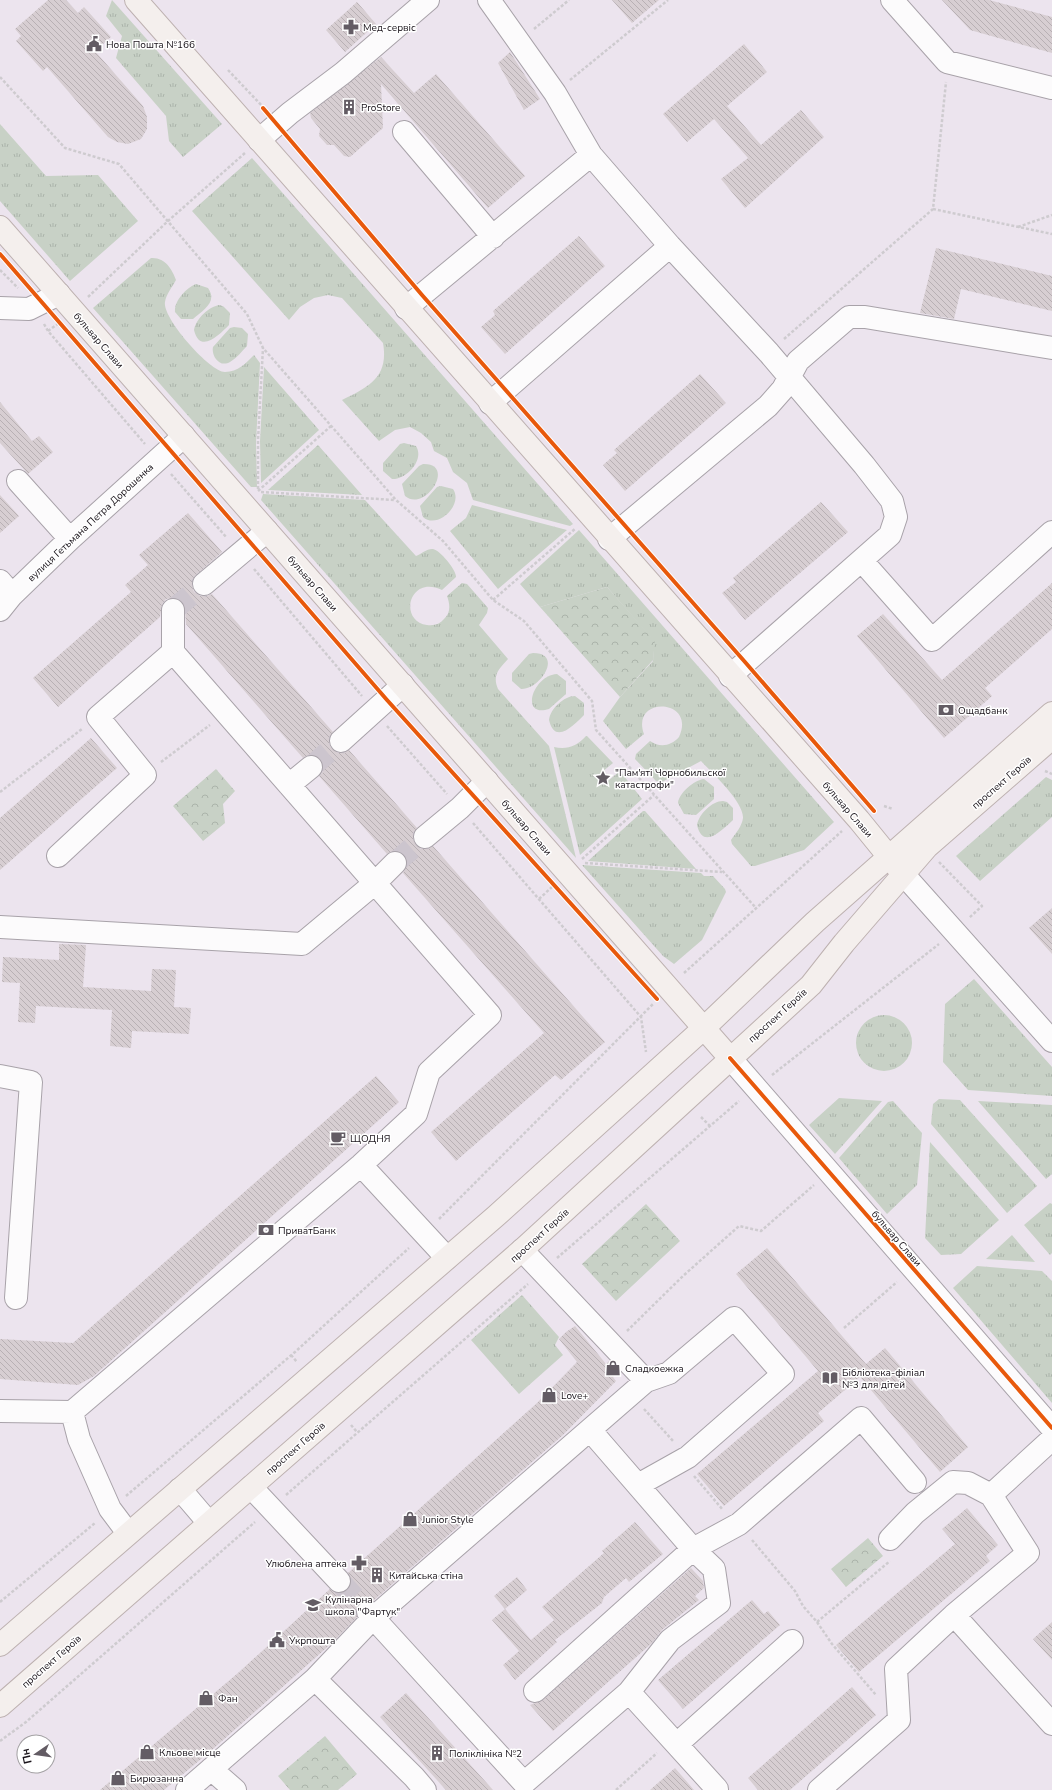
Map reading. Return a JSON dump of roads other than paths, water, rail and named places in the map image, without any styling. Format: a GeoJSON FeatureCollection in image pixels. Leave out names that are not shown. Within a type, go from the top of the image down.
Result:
{"type":"FeatureCollection","features":[{"type":"Feature","properties":{"kind":"main road","name":"бульвар Слави"},"geometry":{"type":"LineString","coordinates":[[136,0],[858,820],[904,875]]}},
{"type":"Feature","properties":{"kind":"main road","name":"бульвар Слави"},"geometry":{"type":"LineString","coordinates":[[0,227],[45,300],[184,436],[253,500],[267,531],[730,1058]]}},
{"type":"Feature","properties":{"kind":"main road","name":"проспект Героїв"},"geometry":{"type":"LineString","coordinates":[[0,1645],[447,1258],[704,1028],[815,922],[1052,713]]}},
{"type":"Feature","properties":{"kind":"main road","name":"проспект Героїв"},"geometry":{"type":"LineString","coordinates":[[0,1706],[522,1250],[811,985],[844,943],[927,848],[1052,738]]}},
{"type":"Feature","properties":{"kind":"street"},"geometry":{"type":"LineString","coordinates":[[259,140],[284,118],[343,73],[428,0]]}},
{"type":"Feature","properties":{"kind":"street"},"geometry":{"type":"LineString","coordinates":[[490,0],[518,43],[555,93],[591,155],[670,246],[769,353],[864,465],[892,501],[896,517],[890,535],[730,676]]}},
{"type":"Feature","properties":{"kind":"street"},"geometry":{"type":"LineString","coordinates":[[892,0],[948,62],[1052,88]]}},
{"type":"Feature","properties":{"kind":"street"},"geometry":{"type":"LineString","coordinates":[[404,132],[493,237]]}},
{"type":"Feature","properties":{"kind":"street"},"geometry":{"type":"LineString","coordinates":[[406,308],[591,155]]}},
{"type":"Feature","properties":{"kind":"street"},"geometry":{"type":"LineString","coordinates":[[490,403],[670,246]]}},
{"type":"Feature","properties":{"kind":"street"},"geometry":{"type":"LineString","coordinates":[[0,308],[28,309],[45,300]]}},
{"type":"Feature","properties":{"kind":"street"},"geometry":{"type":"LineString","coordinates":[[609,538],[768,406],[783,389],[788,376],[798,361],[849,317],[865,317],[1052,348]]}},
{"type":"Feature","properties":{"kind":"street","name":"вулиця Гетьмана Петра Дорошенка"},"geometry":{"type":"LineString","coordinates":[[4,596],[70,539],[184,436]]}},
{"type":"Feature","properties":{"kind":"street"},"geometry":{"type":"LineString","coordinates":[[18,481],[70,539]]}},
{"type":"Feature","properties":{"kind":"street"},"geometry":{"type":"LineString","coordinates":[[204,584],[234,546],[267,531]]}},
{"type":"Feature","properties":{"kind":"street"},"geometry":{"type":"LineString","coordinates":[[862,561],[932,640],[1052,532]]}},
{"type":"Feature","properties":{"kind":"street"},"geometry":{"type":"LineString","coordinates":[[0,1410],[72,1412],[362,1165],[416,1114],[429,1072],[490,1015],[173,652],[173,610]]}},
{"type":"Feature","properties":{"kind":"street"},"geometry":{"type":"LineString","coordinates":[[58,856],[145,775],[98,717],[173,652]]}},
{"type":"Feature","properties":{"kind":"street"},"geometry":{"type":"LineString","coordinates":[[341,741],[375,712],[402,685]]}},
{"type":"Feature","properties":{"kind":"street"},"geometry":{"type":"LineString","coordinates":[[289,785],[311,767]]}},
{"type":"Feature","properties":{"kind":"street"},"geometry":{"type":"LineString","coordinates":[[425,837],[460,808],[487,781]]}},
{"type":"Feature","properties":{"kind":"street"},"geometry":{"type":"LineString","coordinates":[[0,927],[302,944],[375,883],[395,863]]}},
{"type":"Feature","properties":{"kind":"street","name":"бульвар Слави"},"geometry":{"type":"LineString","coordinates":[[904,875],[953,932],[1052,1041]]}},
{"type":"Feature","properties":{"kind":"street","name":"бульвар Слави"},"geometry":{"type":"LineString","coordinates":[[730,1058],[1052,1428]]}},
{"type":"Feature","properties":{"kind":"street"},"geometry":{"type":"LineString","coordinates":[[0,1076],[31,1082],[16,1298]]}},
{"type":"Feature","properties":{"kind":"street"},"geometry":{"type":"LineString","coordinates":[[362,1165],[447,1258]]}},
{"type":"Feature","properties":{"kind":"street"},"geometry":{"type":"LineString","coordinates":[[522,1250],[612,1345],[638,1388]]}},
{"type":"Feature","properties":{"kind":"street"},"geometry":{"type":"LineString","coordinates":[[187,1790],[315,1679],[370,1615],[638,1388],[669,1373],[734,1318],[783,1374],[688,1457],[638,1485]]}},
{"type":"Feature","properties":{"kind":"street"},"geometry":{"type":"LineString","coordinates":[[72,1412],[79,1439],[110,1509],[128,1533]]}},
{"type":"Feature","properties":{"kind":"street"},"geometry":{"type":"LineString","coordinates":[[535,1691],[693,1549],[739,1524],[861,1418],[915,1482]]}},
{"type":"Feature","properties":{"kind":"street"},"geometry":{"type":"LineString","coordinates":[[370,1615],[524,1783],[629,1692],[670,1640],[719,1604],[714,1569],[693,1549],[590,1430]]}},
{"type":"Feature","properties":{"kind":"street"},"geometry":{"type":"LineString","coordinates":[[991,1495],[1052,1439]]}},
{"type":"Feature","properties":{"kind":"street"},"geometry":{"type":"LineString","coordinates":[[819,1790],[899,1720],[896,1669],[954,1615],[1028,1553],[991,1495],[968,1483],[953,1482],[915,1513],[890,1539]]}},
{"type":"Feature","properties":{"kind":"street"},"geometry":{"type":"LineString","coordinates":[[251,1487],[339,1581]]}},
{"type":"Feature","properties":{"kind":"street"},"geometry":{"type":"LineString","coordinates":[[180,1489],[209,1523]]}},
{"type":"Feature","properties":{"kind":"street"},"geometry":{"type":"LineString","coordinates":[[954,1615],[1052,1724]]}},
{"type":"Feature","properties":{"kind":"street"},"geometry":{"type":"LineString","coordinates":[[675,1741],[792,1641]]}},
{"type":"Feature","properties":{"kind":"street"},"geometry":{"type":"LineString","coordinates":[[315,1679],[414,1777],[425,1790]]}},
{"type":"Feature","properties":{"kind":"street"},"geometry":{"type":"LineString","coordinates":[[629,1692],[717,1789]]}},
{"type":"Feature","properties":{"kind":"street"},"geometry":{"type":"LineString","coordinates":[[211,1770],[235,1790]]}},
{"type":"Feature","properties":{"kind":"tunnel"},"geometry":{"type":"LineString","coordinates":[[173,610],[204,584]]}},
{"type":"Feature","properties":{"kind":"tunnel"},"geometry":{"type":"LineString","coordinates":[[311,767],[341,741]]}},
{"type":"Feature","properties":{"kind":"tunnel"},"geometry":{"type":"LineString","coordinates":[[395,863],[425,837]]}},
{"type":"Feature","properties":{"kind":"tunnel"},"geometry":{"type":"LineString","coordinates":[[339,1581],[368,1612]]}},
{"type":"Feature","properties":{"kind":"place","name":"Мед-сервіс"},"geometry":{"type":"Point","coordinates":[351,27]}},
{"type":"Feature","properties":{"kind":"place","name":"Нова Пошта №166"},"geometry":{"type":"Point","coordinates":[94,44]}},
{"type":"Feature","properties":{"kind":"place","name":"ProStore"},"geometry":{"type":"Point","coordinates":[349,107]}},
{"type":"Feature","properties":{"kind":"place","name":"Ощадбанк"},"geometry":{"type":"Point","coordinates":[946,710]}},
{"type":"Feature","properties":{"kind":"place","name":"\"Пам'яті Чорнобильскої катастрофи\""},"geometry":{"type":"Point","coordinates":[603,778]}},
{"type":"Feature","properties":{"kind":"place","name":"ЩОДНЯ"},"geometry":{"type":"Point","coordinates":[338,1138]}},
{"type":"Feature","properties":{"kind":"place","name":"ПриватБанк"},"geometry":{"type":"Point","coordinates":[266,1230]}},
{"type":"Feature","properties":{"kind":"place","name":"Сладкоежка"},"geometry":{"type":"Point","coordinates":[613,1368]}},
{"type":"Feature","properties":{"kind":"place","name":"Бібліотека-філіал №3 для дітей"},"geometry":{"type":"Point","coordinates":[830,1378]}},
{"type":"Feature","properties":{"kind":"place","name":"Love+"},"geometry":{"type":"Point","coordinates":[549,1395]}},
{"type":"Feature","properties":{"kind":"place","name":"Junior Style"},"geometry":{"type":"Point","coordinates":[410,1519]}},
{"type":"Feature","properties":{"kind":"place","name":"Улюблена аптека"},"geometry":{"type":"Point","coordinates":[359,1563]}},
{"type":"Feature","properties":{"kind":"place","name":"Китайська стіна"},"geometry":{"type":"Point","coordinates":[377,1575]}},
{"type":"Feature","properties":{"kind":"place","name":"Кулінарна школа \"Фартук\""},"geometry":{"type":"Point","coordinates":[313,1605]}},
{"type":"Feature","properties":{"kind":"place","name":"Укрпошта"},"geometry":{"type":"Point","coordinates":[277,1640]}},
{"type":"Feature","properties":{"kind":"place","name":"Фан"},"geometry":{"type":"Point","coordinates":[206,1698]}},
{"type":"Feature","properties":{"kind":"place","name":"Кльове місце"},"geometry":{"type":"Point","coordinates":[147,1752]}},
{"type":"Feature","properties":{"kind":"place","name":"Поліклініка №2"},"geometry":{"type":"Point","coordinates":[437,1753]}},
{"type":"Feature","properties":{"kind":"place","name":"Бирюзанна"},"geometry":{"type":"Point","coordinates":[118,1778]}}]}
